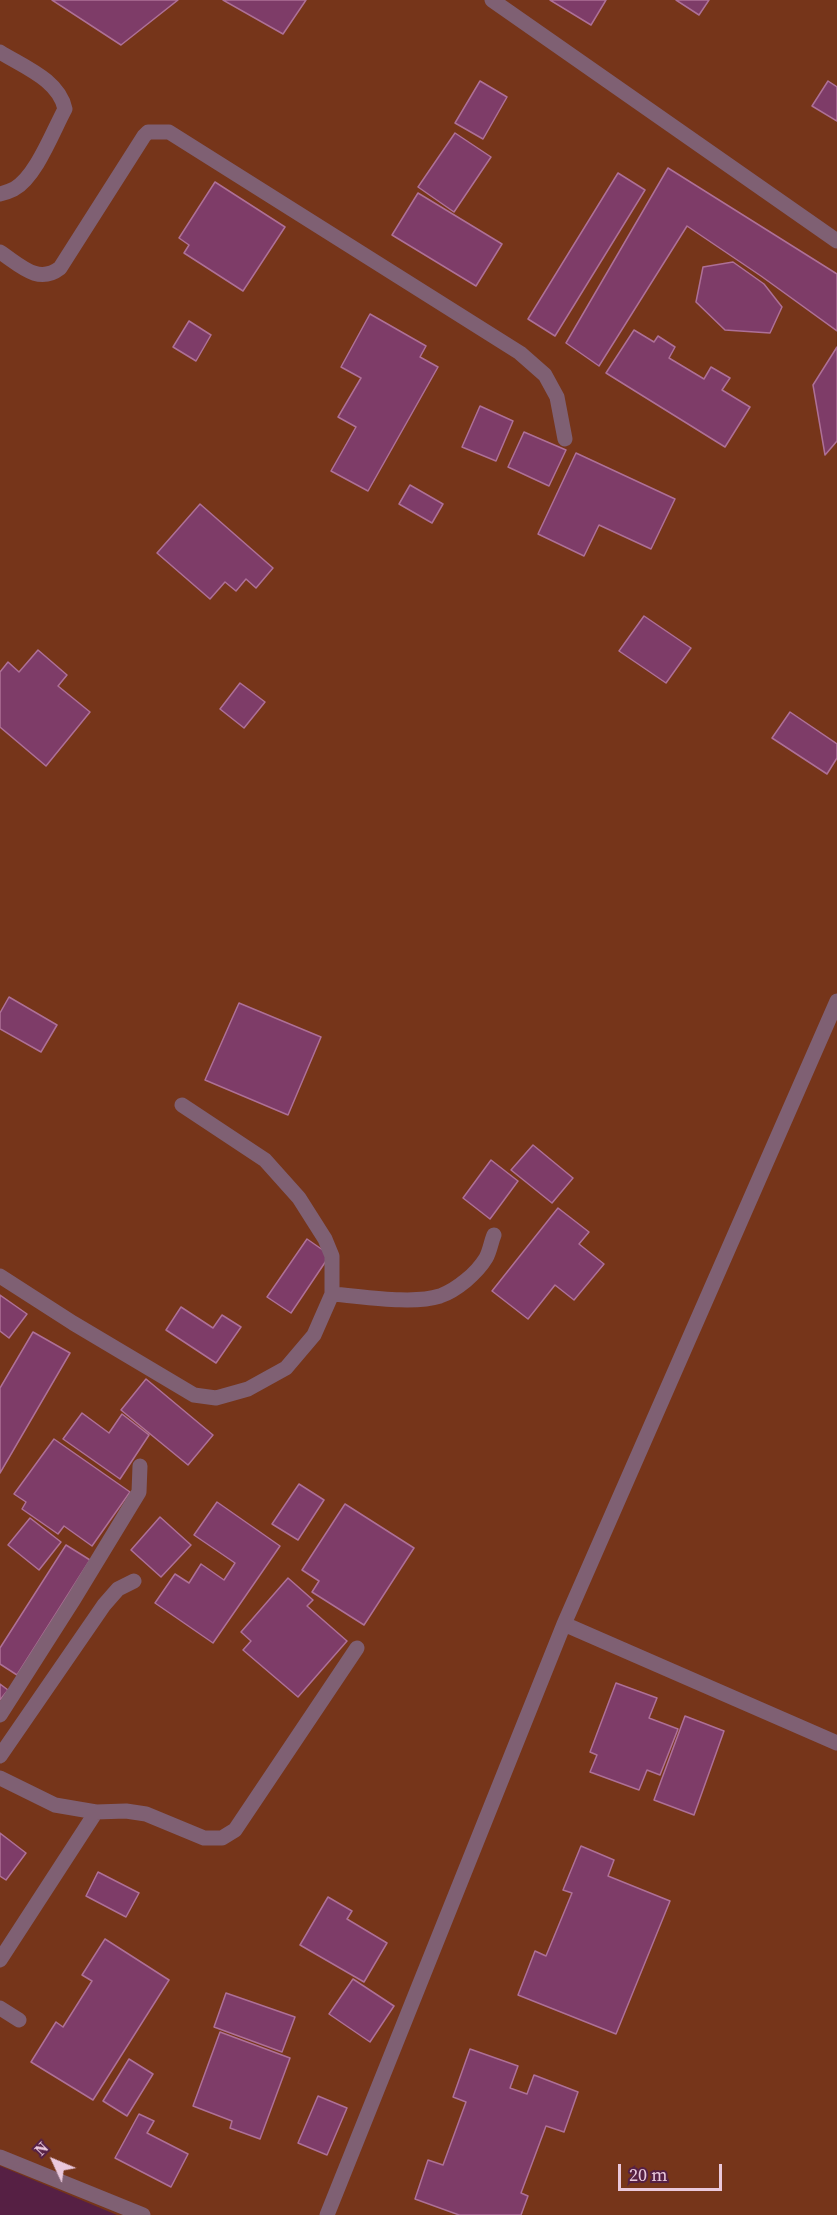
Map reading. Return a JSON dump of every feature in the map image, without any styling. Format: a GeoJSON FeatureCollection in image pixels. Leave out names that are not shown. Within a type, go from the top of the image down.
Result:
{"type":"FeatureCollection","features":[{"type":"Feature","properties":{"kind":"street"},"geometry":{"type":"LineString","coordinates":[[492,0],[837,241]]}},
{"type":"Feature","properties":{"kind":"street"},"geometry":{"type":"LineString","coordinates":[[0,52],[52,84],[63,99],[65,109],[28,176],[14,189],[0,194]]}},
{"type":"Feature","properties":{"kind":"street"},"geometry":{"type":"LineString","coordinates":[[0,252],[32,273],[46,276],[55,272],[60,268],[144,136],[148,132],[169,132],[520,353],[545,375],[557,397],[566,439]]}},
{"type":"Feature","properties":{"kind":"street"},"geometry":{"type":"LineString","coordinates":[[327,2215],[564,1624],[837,1002]]}},
{"type":"Feature","properties":{"kind":"street"},"geometry":{"type":"LineString","coordinates":[[0,1276],[154,1373],[194,1395],[216,1398],[248,1389],[286,1368],[315,1335],[332,1294],[332,1256],[325,1239],[299,1198],[265,1160],[182,1105]]}},
{"type":"Feature","properties":{"kind":"street"},"geometry":{"type":"LineString","coordinates":[[332,1294],[408,1300],[439,1296],[459,1286],[474,1272],[487,1257],[494,1235]]}},
{"type":"Feature","properties":{"kind":"street"},"geometry":{"type":"LineString","coordinates":[[0,1716],[139,1492],[140,1466]]}},
{"type":"Feature","properties":{"kind":"street"},"geometry":{"type":"LineString","coordinates":[[0,1756],[104,1605],[118,1589],[134,1581]]}},
{"type":"Feature","properties":{"kind":"street"},"geometry":{"type":"LineString","coordinates":[[564,1624],[837,1743]]}},
{"type":"Feature","properties":{"kind":"street"},"geometry":{"type":"LineString","coordinates":[[0,1778],[55,1805],[96,1812],[126,1811],[146,1814],[204,1838],[222,1838],[235,1830],[357,1648]]}},
{"type":"Feature","properties":{"kind":"street"},"geometry":{"type":"LineString","coordinates":[[0,1960],[96,1812]]}},
{"type":"Feature","properties":{"kind":"street"},"geometry":{"type":"LineString","coordinates":[[0,2008],[19,2020]]}},
{"type":"Feature","properties":{"kind":"street"},"geometry":{"type":"LineString","coordinates":[[0,2157],[143,2215]]}},
{"type":"Feature","properties":{"kind":"shaded area"},"geometry":{"type":"Polygon","coordinates":[[[0,0],[837,0],[837,2215],[117,2215],[0,2166],[0,0]]]}},
{"type":"Feature","properties":{"kind":"building"},"geometry":{"type":"Polygon","coordinates":[[[52,0],[178,0],[121,45],[52,0]]]}},
{"type":"Feature","properties":{"kind":"building"},"geometry":{"type":"Polygon","coordinates":[[[223,0],[306,0],[283,34],[223,0]]]}},
{"type":"Feature","properties":{"kind":"building"},"geometry":{"type":"Polygon","coordinates":[[[550,0],[606,0],[591,25],[550,0]]]}},
{"type":"Feature","properties":{"kind":"building"},"geometry":{"type":"Polygon","coordinates":[[[676,0],[709,0],[699,15],[676,0]]]}},
{"type":"Feature","properties":{"kind":"building"},"geometry":{"type":"Polygon","coordinates":[[[480,81],[507,97],[483,139],[455,123],[480,81]]]}},
{"type":"Feature","properties":{"kind":"building"},"geometry":{"type":"Polygon","coordinates":[[[828,81],[837,87],[837,121],[812,106],[828,81]]]}},
{"type":"Feature","properties":{"kind":"building"},"geometry":{"type":"Polygon","coordinates":[[[455,133],[491,157],[454,212],[418,187],[455,133]]]}},
{"type":"Feature","properties":{"kind":"building"},"geometry":{"type":"Polygon","coordinates":[[[668,168],[837,274],[837,331],[687,226],[599,366],[566,343],[668,168]]]}},
{"type":"Feature","properties":{"kind":"building"},"geometry":{"type":"Polygon","coordinates":[[[618,173],[645,190],[555,336],[528,319],[618,173]]]}},
{"type":"Feature","properties":{"kind":"building"},"geometry":{"type":"Polygon","coordinates":[[[215,182],[285,227],[243,291],[184,253],[189,245],[179,238],[215,182]]]}},
{"type":"Feature","properties":{"kind":"building"},"geometry":{"type":"Polygon","coordinates":[[[418,193],[502,244],[476,286],[392,235],[418,193]]]}},
{"type":"Feature","properties":{"kind":"building"},"geometry":{"type":"Polygon","coordinates":[[[733,262],[764,284],[782,307],[770,333],[725,330],[696,302],[703,267],[733,262]]]}},
{"type":"Feature","properties":{"kind":"building"},"geometry":{"type":"Polygon","coordinates":[[[370,314],[426,346],[420,357],[438,367],[368,491],[331,471],[356,427],[338,417],[361,378],[341,367],[370,314]]]}},
{"type":"Feature","properties":{"kind":"building"},"geometry":{"type":"Polygon","coordinates":[[[189,321],[211,335],[196,361],[173,347],[189,321]]]}},
{"type":"Feature","properties":{"kind":"building"},"geometry":{"type":"Polygon","coordinates":[[[634,330],[654,342],[658,336],[675,347],[669,358],[704,379],[711,367],[730,378],[722,390],[750,407],[725,447],[606,373],[634,330]]]}},
{"type":"Feature","properties":{"kind":"building"},"geometry":{"type":"Polygon","coordinates":[[[837,347],[837,441],[825,455],[813,385],[837,347]]]}},
{"type":"Feature","properties":{"kind":"building"},"geometry":{"type":"Polygon","coordinates":[[[480,406],[513,421],[496,461],[462,447],[480,406]]]}},
{"type":"Feature","properties":{"kind":"building"},"geometry":{"type":"Polygon","coordinates":[[[524,432],[566,450],[549,486],[508,467],[524,432]]]}},
{"type":"Feature","properties":{"kind":"building"},"geometry":{"type":"Polygon","coordinates":[[[576,453],[675,499],[651,549],[599,525],[584,556],[538,534],[576,453]]]}},
{"type":"Feature","properties":{"kind":"building"},"geometry":{"type":"Polygon","coordinates":[[[410,485],[443,504],[432,523],[399,504],[410,485]]]}},
{"type":"Feature","properties":{"kind":"building"},"geometry":{"type":"Polygon","coordinates":[[[200,504],[273,568],[256,588],[246,579],[236,591],[225,582],[210,599],[157,553],[200,504]]]}},
{"type":"Feature","properties":{"kind":"building"},"geometry":{"type":"Polygon","coordinates":[[[644,616],[691,648],[666,683],[619,651],[644,616]]]}},
{"type":"Feature","properties":{"kind":"building"},"geometry":{"type":"Polygon","coordinates":[[[38,650],[67,675],[58,686],[90,712],[46,766],[0,727],[0,672],[8,662],[19,672],[38,650]]]}},
{"type":"Feature","properties":{"kind":"building"},"geometry":{"type":"Polygon","coordinates":[[[240,683],[265,702],[244,728],[220,709],[240,683]]]}},
{"type":"Feature","properties":{"kind":"building"},"geometry":{"type":"Polygon","coordinates":[[[790,712],[837,744],[837,758],[827,774],[772,738],[790,712]]]}},
{"type":"Feature","properties":{"kind":"building"},"geometry":{"type":"Polygon","coordinates":[[[9,997],[57,1025],[41,1052],[0,1029],[0,1013],[9,997]]]}},
{"type":"Feature","properties":{"kind":"building"},"geometry":{"type":"Polygon","coordinates":[[[239,1003],[321,1037],[288,1115],[205,1080],[239,1003]]]}},
{"type":"Feature","properties":{"kind":"building"},"geometry":{"type":"Polygon","coordinates":[[[533,1145],[573,1178],[552,1203],[511,1170],[533,1145]]]}},
{"type":"Feature","properties":{"kind":"building"},"geometry":{"type":"Polygon","coordinates":[[[491,1160],[518,1181],[490,1219],[463,1198],[491,1160]]]}},
{"type":"Feature","properties":{"kind":"building"},"geometry":{"type":"Polygon","coordinates":[[[558,1208],[589,1232],[579,1244],[604,1264],[574,1300],[555,1285],[528,1319],[492,1291],[558,1208]]]}},
{"type":"Feature","properties":{"kind":"building"},"geometry":{"type":"Polygon","coordinates":[[[307,1239],[330,1255],[291,1313],[267,1297],[307,1239]]]}},
{"type":"Feature","properties":{"kind":"building"},"geometry":{"type":"Polygon","coordinates":[[[0,1295],[27,1314],[9,1338],[0,1331],[0,1295]]]}},
{"type":"Feature","properties":{"kind":"building"},"geometry":{"type":"Polygon","coordinates":[[[181,1307],[213,1328],[222,1315],[241,1327],[216,1363],[166,1330],[181,1307]]]}},
{"type":"Feature","properties":{"kind":"building"},"geometry":{"type":"Polygon","coordinates":[[[33,1332],[70,1353],[0,1473],[0,1388],[33,1332]]]}},
{"type":"Feature","properties":{"kind":"building"},"geometry":{"type":"Polygon","coordinates":[[[146,1379],[213,1435],[188,1465],[121,1410],[146,1379]]]}},
{"type":"Feature","properties":{"kind":"building"},"geometry":{"type":"Polygon","coordinates":[[[82,1413],[109,1433],[122,1414],[149,1435],[120,1479],[63,1439],[82,1413]]]}},
{"type":"Feature","properties":{"kind":"building"},"geometry":{"type":"Polygon","coordinates":[[[54,1439],[130,1492],[92,1546],[64,1526],[58,1534],[22,1509],[26,1502],[14,1494],[54,1439]]]}},
{"type":"Feature","properties":{"kind":"building"},"geometry":{"type":"Polygon","coordinates":[[[299,1484],[324,1500],[298,1540],[272,1524],[299,1484]]]}},
{"type":"Feature","properties":{"kind":"building"},"geometry":{"type":"Polygon","coordinates":[[[217,1502],[280,1546],[213,1643],[155,1603],[175,1574],[189,1583],[201,1564],[224,1580],[235,1563],[194,1535],[217,1502]]]}},
{"type":"Feature","properties":{"kind":"building"},"geometry":{"type":"Polygon","coordinates":[[[345,1504],[414,1548],[364,1625],[312,1592],[319,1581],[302,1570],[345,1504]]]}},
{"type":"Feature","properties":{"kind":"building"},"geometry":{"type":"Polygon","coordinates":[[[160,1517],[191,1545],[161,1577],[131,1550],[160,1517]]]}},
{"type":"Feature","properties":{"kind":"building"},"geometry":{"type":"Polygon","coordinates":[[[30,1518],[61,1542],[39,1570],[8,1545],[30,1518]]]}},
{"type":"Feature","properties":{"kind":"building"},"geometry":{"type":"Polygon","coordinates":[[[66,1545],[90,1560],[17,1675],[0,1664],[0,1648],[66,1545]]]}},
{"type":"Feature","properties":{"kind":"building"},"geometry":{"type":"Polygon","coordinates":[[[288,1578],[313,1600],[307,1606],[347,1641],[298,1697],[243,1650],[251,1641],[241,1632],[288,1578]]]}},
{"type":"Feature","properties":{"kind":"building"},"geometry":{"type":"Polygon","coordinates":[[[616,1683],[657,1698],[649,1718],[678,1729],[660,1775],[647,1770],[639,1790],[590,1772],[597,1755],[590,1752],[616,1683]]]}},
{"type":"Feature","properties":{"kind":"building"},"geometry":{"type":"Polygon","coordinates":[[[0,1684],[8,1690],[0,1700],[0,1684]]]}},
{"type":"Feature","properties":{"kind":"building"},"geometry":{"type":"Polygon","coordinates":[[[685,1716],[724,1731],[694,1815],[654,1800],[685,1716]]]}},
{"type":"Feature","properties":{"kind":"building"},"geometry":{"type":"Polygon","coordinates":[[[0,1833],[26,1853],[6,1880],[0,1876],[0,1833]]]}},
{"type":"Feature","properties":{"kind":"building"},"geometry":{"type":"Polygon","coordinates":[[[581,1846],[614,1860],[608,1876],[670,1901],[616,2034],[518,1995],[535,1951],[546,1956],[572,1893],[563,1890],[581,1846]]]}},
{"type":"Feature","properties":{"kind":"building"},"geometry":{"type":"Polygon","coordinates":[[[98,1872],[139,1893],[126,1917],[86,1896],[98,1872]]]}},
{"type":"Feature","properties":{"kind":"building"},"geometry":{"type":"Polygon","coordinates":[[[328,1897],[352,1911],[347,1919],[387,1943],[364,1982],[300,1945],[328,1897]]]}},
{"type":"Feature","properties":{"kind":"building"},"geometry":{"type":"Polygon","coordinates":[[[105,1939],[169,1980],[93,2100],[31,2062],[56,2022],[63,2027],[92,1981],[82,1975],[105,1939]]]}},
{"type":"Feature","properties":{"kind":"building"},"geometry":{"type":"Polygon","coordinates":[[[353,1979],[394,2006],[370,2042],[329,2014],[353,1979]]]}},
{"type":"Feature","properties":{"kind":"building"},"geometry":{"type":"Polygon","coordinates":[[[226,1993],[295,2017],[282,2052],[214,2027],[226,1993]]]}},
{"type":"Feature","properties":{"kind":"building"},"geometry":{"type":"Polygon","coordinates":[[[220,2032],[290,2058],[260,2139],[230,2128],[232,2121],[193,2106],[220,2032]]]}},
{"type":"Feature","properties":{"kind":"building"},"geometry":{"type":"Polygon","coordinates":[[[470,2049],[518,2066],[510,2088],[527,2094],[534,2075],[578,2092],[564,2132],[546,2126],[521,2193],[528,2196],[521,2215],[459,2215],[415,2199],[428,2160],[443,2165],[466,2102],[453,2097],[470,2049]]]}},
{"type":"Feature","properties":{"kind":"building"},"geometry":{"type":"Polygon","coordinates":[[[129,2059],[153,2074],[127,2116],[103,2101],[129,2059]]]}},
{"type":"Feature","properties":{"kind":"building"},"geometry":{"type":"Polygon","coordinates":[[[318,2096],[347,2108],[327,2155],[298,2143],[318,2096]]]}},
{"type":"Feature","properties":{"kind":"building"},"geometry":{"type":"Polygon","coordinates":[[[139,2114],[154,2121],[147,2133],[188,2154],[171,2187],[115,2158],[139,2114]]]}}]}
